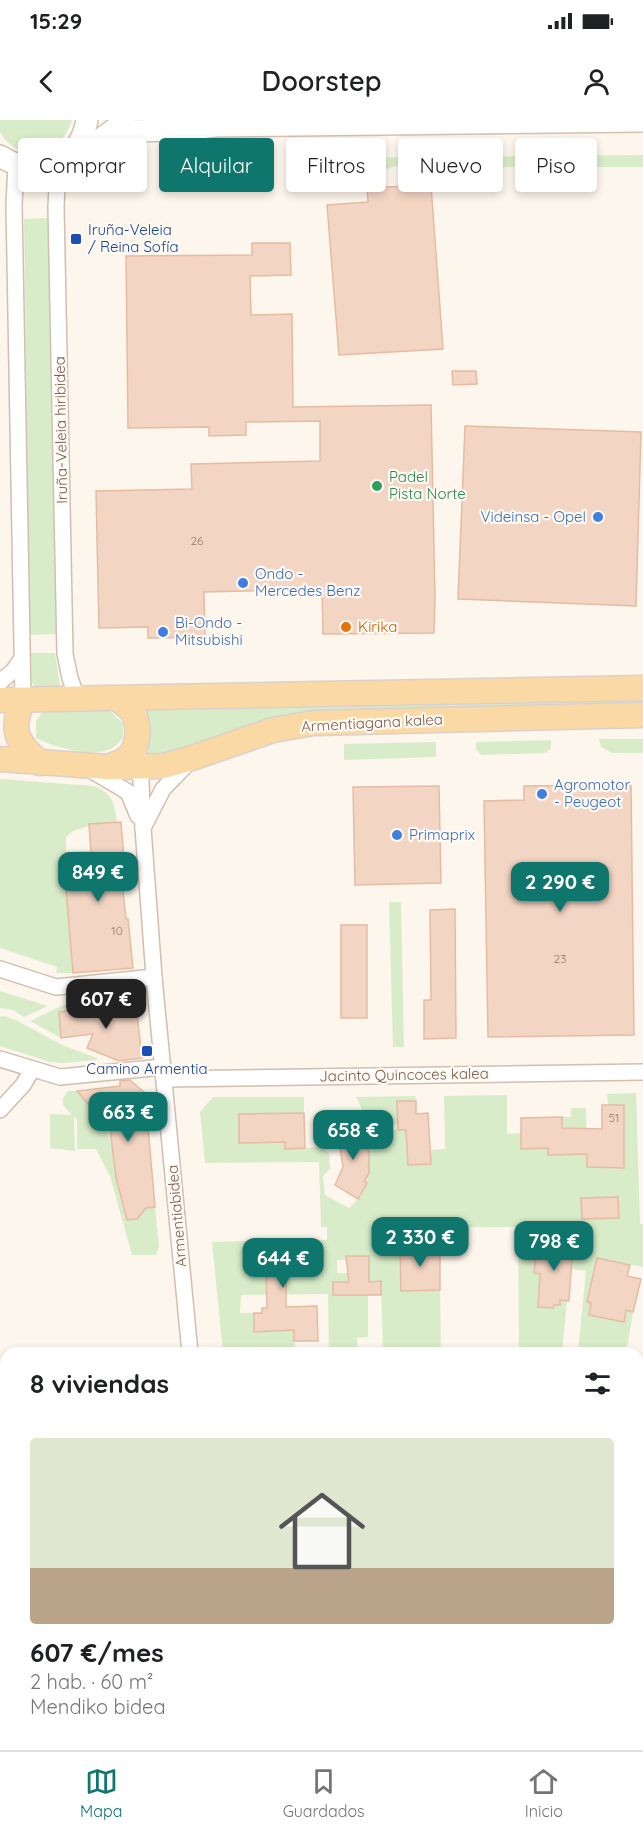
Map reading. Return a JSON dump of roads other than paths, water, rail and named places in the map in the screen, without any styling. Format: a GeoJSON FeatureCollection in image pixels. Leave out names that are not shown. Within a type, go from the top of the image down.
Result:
{"type":"FeatureCollection","features":[{"type":"Feature","properties":{"kind":"main road"},"geometry":{"type":"LineString","coordinates":[[82,138],[87,120]]}},
{"type":"Feature","properties":{"kind":"main road"},"geometry":{"type":"LineString","coordinates":[[103,138],[121,125],[187,130],[204,123],[643,121]]}},
{"type":"Feature","properties":{"kind":"main road","name":"Armentiagana kalea"},"geometry":{"type":"LineString","coordinates":[[11,700],[643,688]]}},
{"type":"Feature","properties":{"kind":"main road"},"geometry":{"type":"LineString","coordinates":[[106,767],[128,758],[138,735],[131,710],[118,699]]}},
{"type":"Feature","properties":{"kind":"main road"},"geometry":{"type":"LineString","coordinates":[[11,700],[17,714],[15,729],[22,748],[40,763]]}},
{"type":"Feature","properties":{"kind":"main road","name":"Armentiagana kalea"},"geometry":{"type":"LineString","coordinates":[[0,759],[140,768],[164,766],[273,730],[314,723],[643,715]]}},
{"type":"Feature","properties":{"kind":"street"},"geometry":{"type":"LineString","coordinates":[[7,162],[14,205],[22,658],[11,700]]}},
{"type":"Feature","properties":{"kind":"street","name":"Iruña-Veleia hiribidea"},"geometry":{"type":"LineString","coordinates":[[57,192],[64,654],[77,698]]}},
{"type":"Feature","properties":{"kind":"street"},"geometry":{"type":"LineString","coordinates":[[0,682],[14,670],[22,658]]}},
{"type":"Feature","properties":{"kind":"street","name":"Armentiabidea"},"geometry":{"type":"LineString","coordinates":[[138,735],[154,977],[189,1347]]}},
{"type":"Feature","properties":{"kind":"street"},"geometry":{"type":"LineString","coordinates":[[143,828],[163,789],[192,758]]}},
{"type":"Feature","properties":{"kind":"street","name":"Armentiabidea"},"geometry":{"type":"LineString","coordinates":[[81,765],[128,792],[143,828]]}},
{"type":"Feature","properties":{"kind":"street"},"geometry":{"type":"LineString","coordinates":[[0,969],[56,987],[154,977]]}},
{"type":"Feature","properties":{"kind":"street","name":"Jacinto Quincoces kalea"},"geometry":{"type":"LineString","coordinates":[[0,1059],[60,1077],[163,1073],[643,1072]]}},
{"type":"Feature","properties":{"kind":"street"},"geometry":{"type":"LineString","coordinates":[[0,1110],[23,1085],[32,1070]]}},
{"type":"Feature","properties":{"kind":"place","name":"Iruña-Veleia / Reina Sofía"},"geometry":{"type":"Point","coordinates":[76,239]}},
{"type":"Feature","properties":{"kind":"place","name":"Padel Pista Norte"},"geometry":{"type":"Point","coordinates":[377,486]}},
{"type":"Feature","properties":{"kind":"place","name":"Videinsa - Opel"},"geometry":{"type":"Point","coordinates":[598,517]}},
{"type":"Feature","properties":{"kind":"place","name":"Ondo - Mercedes Benz"},"geometry":{"type":"Point","coordinates":[243,583]}},
{"type":"Feature","properties":{"kind":"place","name":"Kirika"},"geometry":{"type":"Point","coordinates":[346,627]}},
{"type":"Feature","properties":{"kind":"place","name":"Bi-Ondo - Mitsubishi"},"geometry":{"type":"Point","coordinates":[163,632]}},
{"type":"Feature","properties":{"kind":"place","name":"Agromotor - Peugeot"},"geometry":{"type":"Point","coordinates":[542,794]}},
{"type":"Feature","properties":{"kind":"place","name":"Primaprix"},"geometry":{"type":"Point","coordinates":[397,835]}},
{"type":"Feature","properties":{"kind":"place","name":"Camino Armentia"},"geometry":{"type":"Point","coordinates":[147,1051]}}]}
